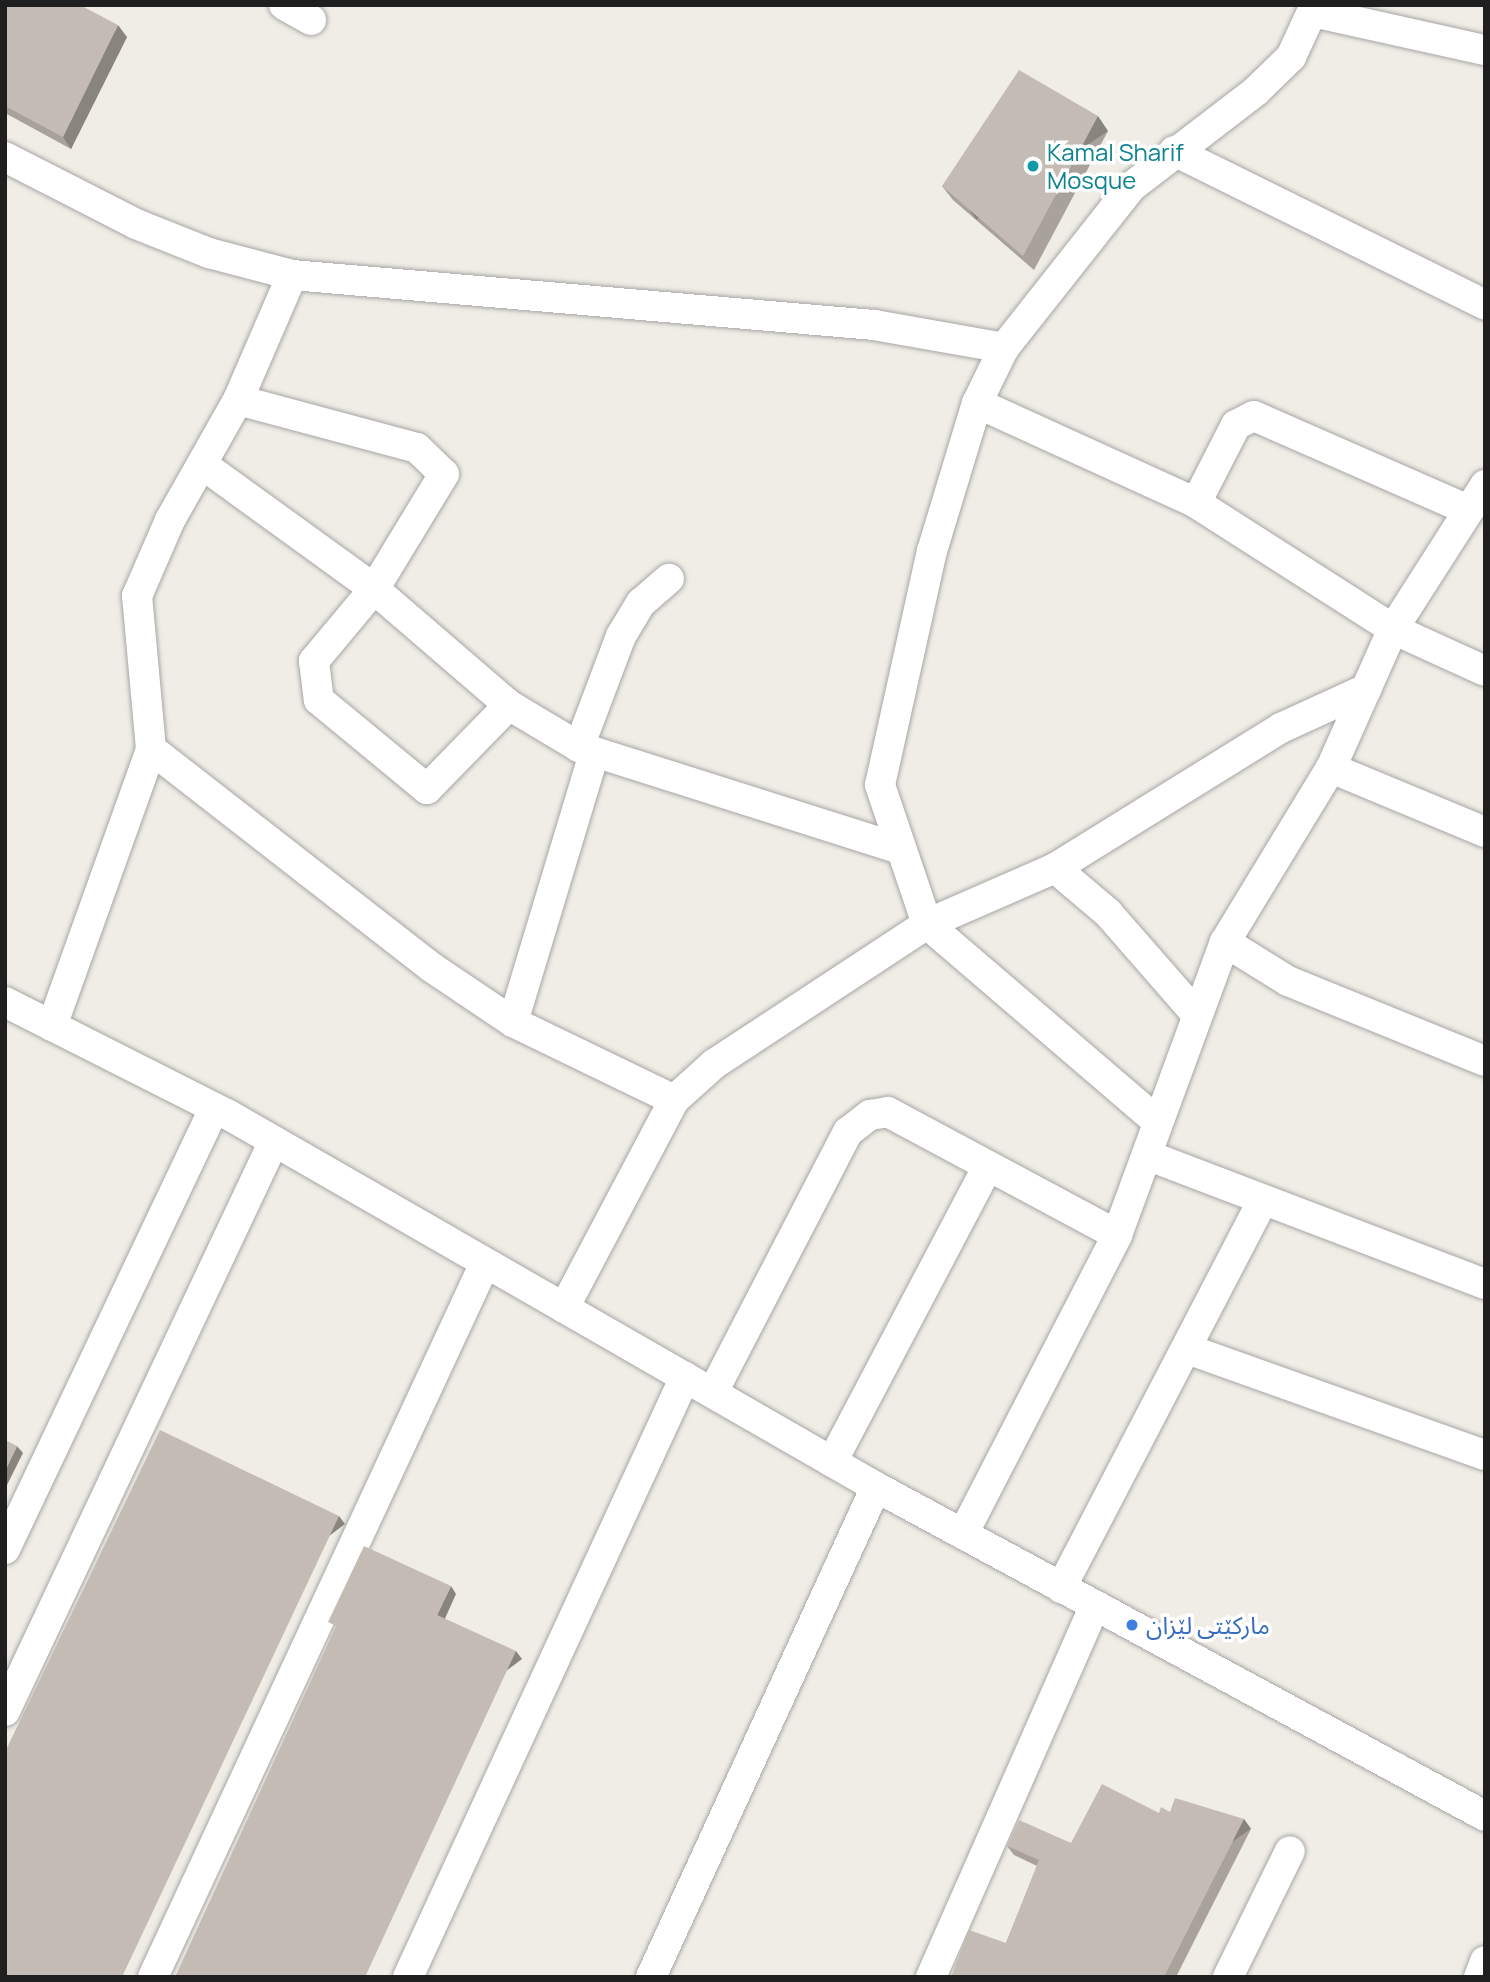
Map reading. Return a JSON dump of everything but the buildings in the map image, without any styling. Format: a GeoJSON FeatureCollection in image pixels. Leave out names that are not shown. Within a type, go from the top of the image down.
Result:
{"type":"FeatureCollection","features":[{"type":"Feature","properties":{"kind":"street"},"geometry":{"type":"LineString","coordinates":[[284,5],[311,20]]}},
{"type":"Feature","properties":{"kind":"street"},"geometry":{"type":"LineString","coordinates":[[1158,1122],[927,924],[898,848],[880,785],[932,551],[977,403],[1004,348],[1130,187],[1256,91],[1291,57],[1314,8],[1485,50]]}},
{"type":"Feature","properties":{"kind":"street"},"geometry":{"type":"LineString","coordinates":[[1174,151],[1485,305]]}},
{"type":"Feature","properties":{"kind":"street"},"geometry":{"type":"LineString","coordinates":[[10,167],[148,229],[292,275],[874,325],[1004,348]]}},
{"type":"Feature","properties":{"kind":"street"},"geometry":{"type":"LineString","coordinates":[[52,1026],[151,749],[137,596],[238,400],[292,275]]}},
{"type":"Feature","properties":{"kind":"street"},"geometry":{"type":"LineString","coordinates":[[238,400],[417,448],[444,474],[374,589],[314,661],[312,680],[319,700],[412,782],[427,789],[439,783],[509,705]]}},
{"type":"Feature","properties":{"kind":"street"},"geometry":{"type":"LineString","coordinates":[[977,403],[1196,503],[1393,629],[1485,671]]}},
{"type":"Feature","properties":{"kind":"street"},"geometry":{"type":"LineString","coordinates":[[1196,503],[1236,425],[1254,416],[1468,510]]}},
{"type":"Feature","properties":{"kind":"street"},"geometry":{"type":"LineString","coordinates":[[203,465],[374,589],[509,705],[587,750],[898,848]]}},
{"type":"Feature","properties":{"kind":"street"},"geometry":{"type":"LineString","coordinates":[[963,1534],[1117,1235],[1196,1014],[1225,943],[1331,768],[1393,629],[1485,485]]}},
{"type":"Feature","properties":{"kind":"street"},"geometry":{"type":"LineString","coordinates":[[513,1022],[621,636],[641,603],[669,579]]}},
{"type":"Feature","properties":{"kind":"street"},"geometry":{"type":"LineString","coordinates":[[564,1308],[674,1100],[714,1064],[927,924],[1055,868],[1281,728],[1366,689]]}},
{"type":"Feature","properties":{"kind":"street"},"geometry":{"type":"LineString","coordinates":[[151,749],[331,894],[513,1022],[674,1100]]}},
{"type":"Feature","properties":{"kind":"street"},"geometry":{"type":"LineString","coordinates":[[1331,768],[1485,832]]}},
{"type":"Feature","properties":{"kind":"street"},"geometry":{"type":"LineString","coordinates":[[1055,868],[1108,913],[1196,1014]]}},
{"type":"Feature","properties":{"kind":"street"},"geometry":{"type":"LineString","coordinates":[[1225,943],[1288,981],[1485,1061]]}},
{"type":"Feature","properties":{"kind":"street"},"geometry":{"type":"LineString","coordinates":[[5,1002],[214,1108],[713,1392],[876,1488],[1485,1816]]}},
{"type":"Feature","properties":{"kind":"street"},"geometry":{"type":"LineString","coordinates":[[5,1549],[214,1108]]}},
{"type":"Feature","properties":{"kind":"street"},"geometry":{"type":"LineString","coordinates":[[713,1392],[848,1132],[870,1115],[888,1112],[987,1168],[1117,1235]]}},
{"type":"Feature","properties":{"kind":"street"},"geometry":{"type":"LineString","coordinates":[[5,1711],[274,1141]]}},
{"type":"Feature","properties":{"kind":"street"},"geometry":{"type":"LineString","coordinates":[[1147,1156],[1261,1203],[1485,1284]]}},
{"type":"Feature","properties":{"kind":"street"},"geometry":{"type":"LineString","coordinates":[[832,1462],[987,1168]]}},
{"type":"Feature","properties":{"kind":"street"},"geometry":{"type":"LineString","coordinates":[[1060,1588],[1261,1203]]}},
{"type":"Feature","properties":{"kind":"street"},"geometry":{"type":"LineString","coordinates":[[153,1977],[485,1263]]}},
{"type":"Feature","properties":{"kind":"street"},"geometry":{"type":"LineString","coordinates":[[1187,1349],[1485,1455]]}},
{"type":"Feature","properties":{"kind":"street"},"geometry":{"type":"LineString","coordinates":[[408,1977],[685,1377]]}},
{"type":"Feature","properties":{"kind":"street"},"geometry":{"type":"LineString","coordinates":[[652,1977],[876,1488]]}},
{"type":"Feature","properties":{"kind":"street"},"geometry":{"type":"LineString","coordinates":[[931,1977],[1095,1606]]}},
{"type":"Feature","properties":{"kind":"street"},"geometry":{"type":"LineString","coordinates":[[1228,1977],[1290,1851]]}},
{"type":"Feature","properties":{"kind":"street"},"geometry":{"type":"LineString","coordinates":[[1479,1977],[1485,1961]]}},
{"type":"Feature","properties":{"kind":"place","name":"Kamal Sharif Mosque"},"geometry":{"type":"Point","coordinates":[1033,166]}},
{"type":"Feature","properties":{"kind":"place","name":"مارکێتی لێزان"},"geometry":{"type":"Point","coordinates":[1132,1625]}}]}
